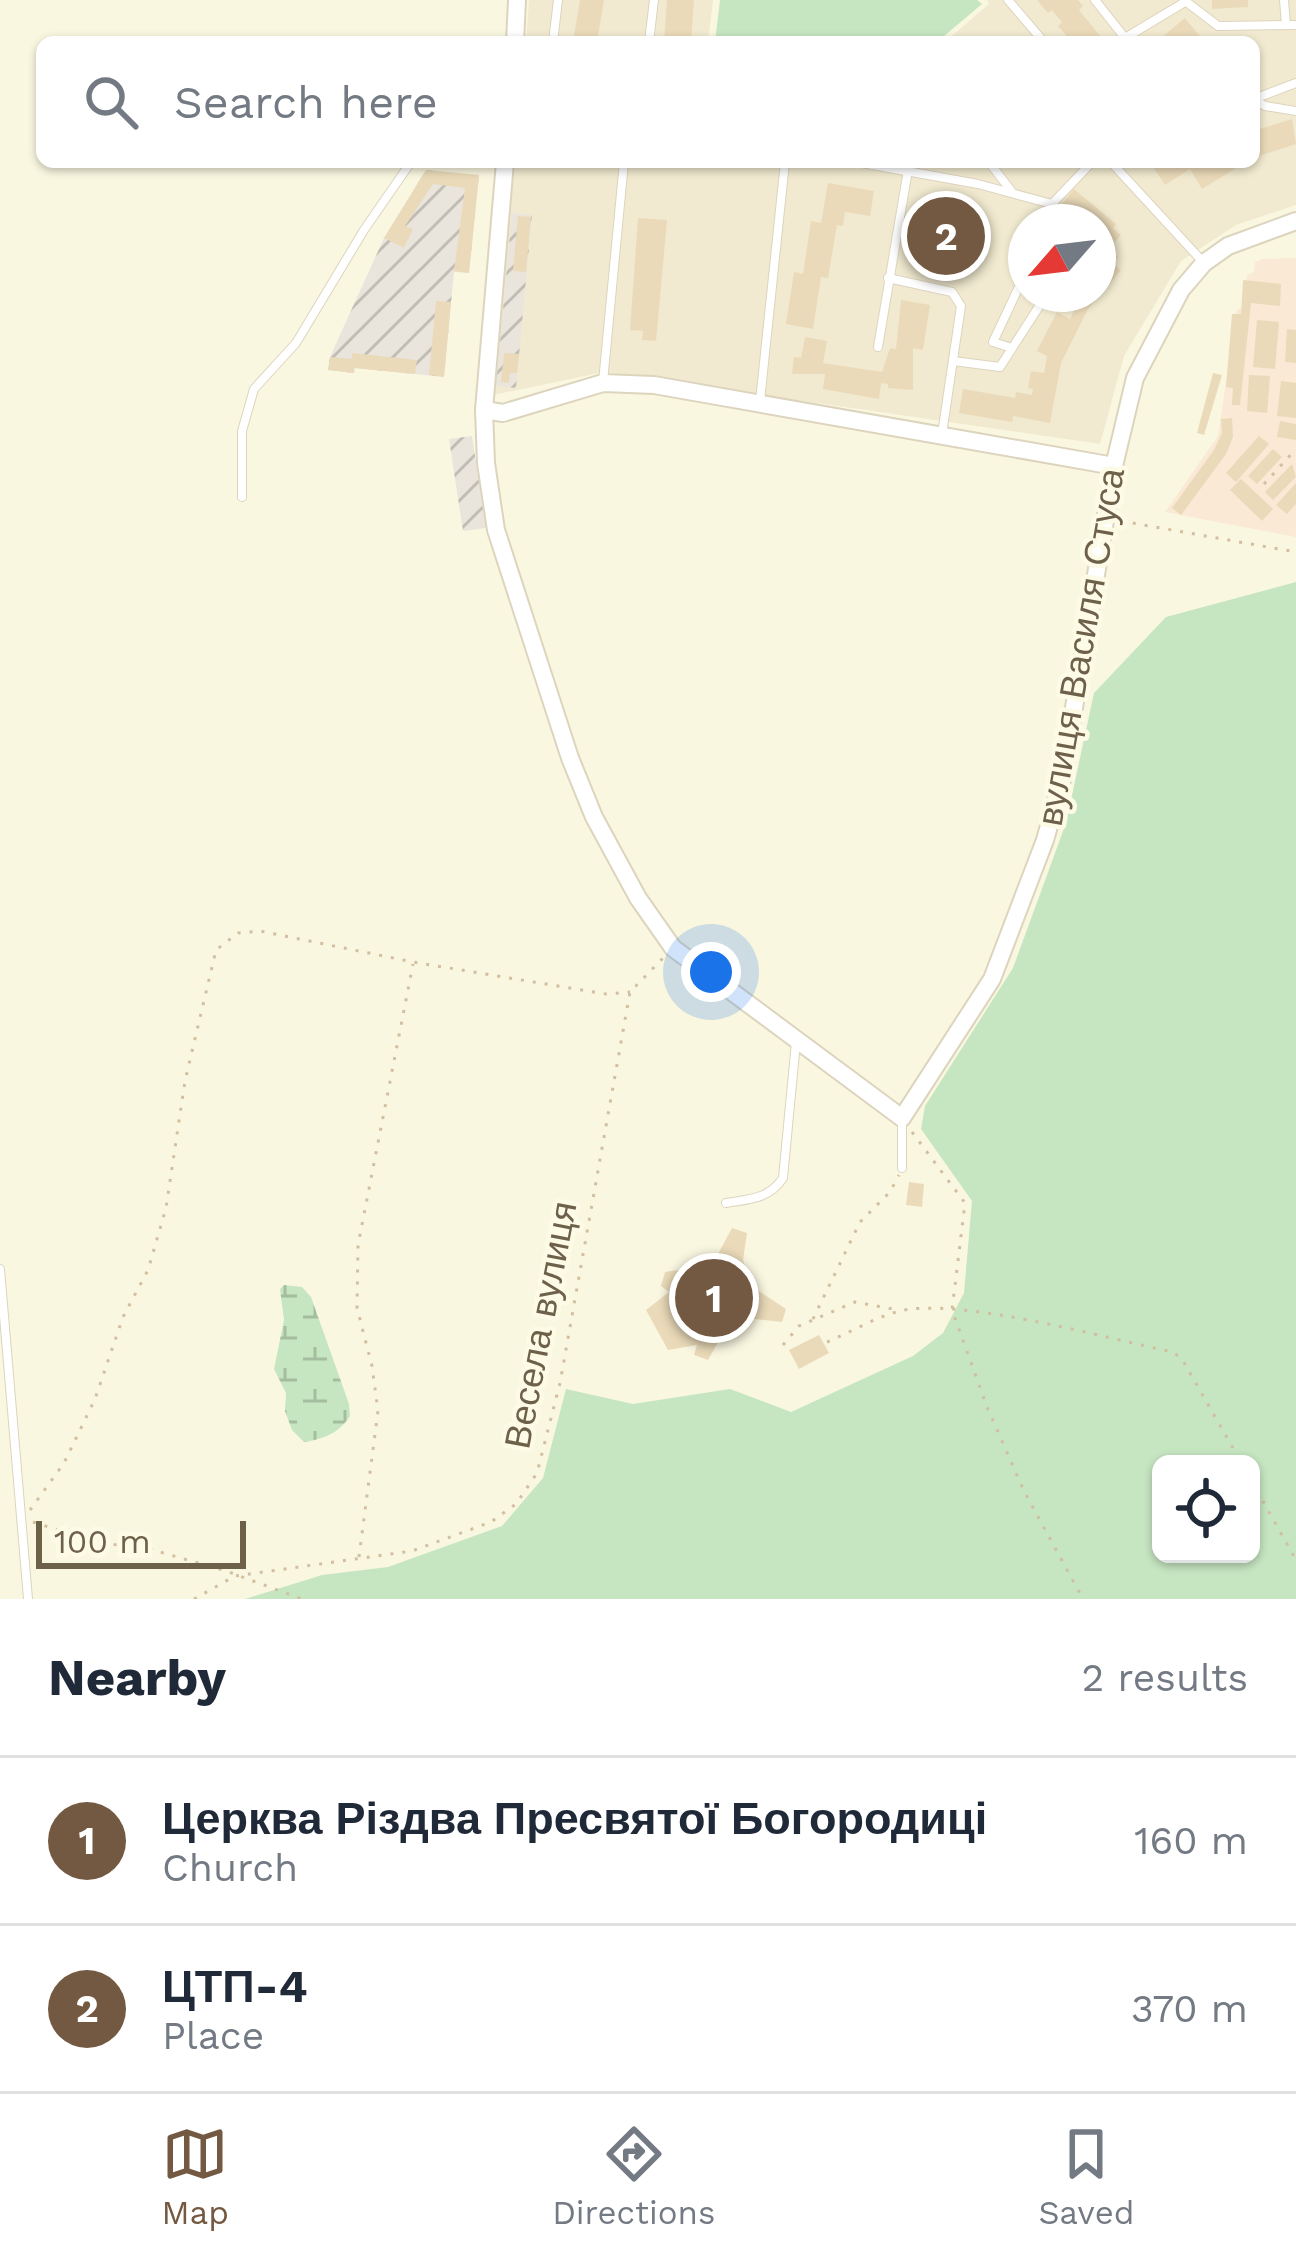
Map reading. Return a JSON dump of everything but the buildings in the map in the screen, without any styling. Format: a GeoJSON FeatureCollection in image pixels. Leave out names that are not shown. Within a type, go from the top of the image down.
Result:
{"type":"FeatureCollection","features":[{"type":"Feature","properties":{"kind":"street"},"geometry":{"type":"LineString","coordinates":[[515,36],[517,0]]}},
{"type":"Feature","properties":{"kind":"street"},"geometry":{"type":"LineString","coordinates":[[505,168],[484,410],[486,463],[496,530],[570,758],[594,817],[638,898],[673,948],[902,1118]]}},
{"type":"Feature","properties":{"kind":"street","name":"вулиця Василя Стуса"},"geometry":{"type":"LineString","coordinates":[[902,1118],[992,979],[1026,899],[1062,780],[1114,466],[1142,360],[1181,290],[1204,263],[1228,246],[1296,220]]}},
{"type":"Feature","properties":{"kind":"street"},"geometry":{"type":"LineString","coordinates":[[484,410],[503,413],[603,383],[654,385],[1114,466]]}},
{"type":"Feature","properties":{"kind":"lane"},"geometry":{"type":"LineString","coordinates":[[555,36],[558,0]]}},
{"type":"Feature","properties":{"kind":"lane"},"geometry":{"type":"LineString","coordinates":[[650,36],[654,0]]}},
{"type":"Feature","properties":{"kind":"lane"},"geometry":{"type":"LineString","coordinates":[[1008,0],[1039,36]]}},
{"type":"Feature","properties":{"kind":"lane"},"geometry":{"type":"LineString","coordinates":[[1095,0],[1123,36]]}},
{"type":"Feature","properties":{"kind":"lane"},"geometry":{"type":"LineString","coordinates":[[1128,36],[1185,1],[1219,26],[1291,25],[1284,0]]}},
{"type":"Feature","properties":{"kind":"lane"},"geometry":{"type":"LineString","coordinates":[[1260,97],[1296,83]]}},
{"type":"Feature","properties":{"kind":"lane"},"geometry":{"type":"LineString","coordinates":[[1260,103],[1296,111]]}},
{"type":"Feature","properties":{"kind":"lane"},"geometry":{"type":"LineString","coordinates":[[242,497],[242,431],[254,389],[306,329],[354,245],[407,168]]}},
{"type":"Feature","properties":{"kind":"lane"},"geometry":{"type":"LineString","coordinates":[[603,383],[623,168]]}},
{"type":"Feature","properties":{"kind":"lane"},"geometry":{"type":"LineString","coordinates":[[760,401],[784,168]]}},
{"type":"Feature","properties":{"kind":"lane"},"geometry":{"type":"LineString","coordinates":[[902,168],[1052,204],[1087,168]]}},
{"type":"Feature","properties":{"kind":"lane"},"geometry":{"type":"LineString","coordinates":[[994,168],[1013,193]]}},
{"type":"Feature","properties":{"kind":"lane"},"geometry":{"type":"LineString","coordinates":[[1117,168],[1204,263]]}},
{"type":"Feature","properties":{"kind":"lane"},"geometry":{"type":"LineString","coordinates":[[878,346],[908,170]]}},
{"type":"Feature","properties":{"kind":"lane"},"geometry":{"type":"LineString","coordinates":[[888,278],[952,292],[961,306],[942,436]]}},
{"type":"Feature","properties":{"kind":"lane"},"geometry":{"type":"LineString","coordinates":[[1008,310],[993,342],[1012,348]]}},
{"type":"Feature","properties":{"kind":"lane"},"geometry":{"type":"LineString","coordinates":[[953,362],[1000,367],[1035,312]]}},
{"type":"Feature","properties":{"kind":"lane"},"geometry":{"type":"LineString","coordinates":[[726,1203],[761,1198],[783,1178],[796,1041]]}},
{"type":"Feature","properties":{"kind":"lane"},"geometry":{"type":"LineString","coordinates":[[902,1118],[902,1168]]}},
{"type":"Feature","properties":{"kind":"lane"},"geometry":{"type":"LineString","coordinates":[[0,1269],[28,1599]]}},
{"type":"Feature","properties":{"kind":"path"},"geometry":{"type":"LineString","coordinates":[[1264,484],[1296,449]]}},
{"type":"Feature","properties":{"kind":"path"},"geometry":{"type":"LineString","coordinates":[[1108,518],[1296,552]]}},
{"type":"Feature","properties":{"kind":"path"},"geometry":{"type":"LineString","coordinates":[[302,1599],[146,1548],[99,1543],[23,1519],[64,1463],[94,1399],[123,1317],[148,1270],[166,1208],[185,1081],[216,950],[238,933],[260,931],[606,994],[630,992],[673,948]]}},
{"type":"Feature","properties":{"kind":"path"},"geometry":{"type":"LineString","coordinates":[[359,1559],[378,1411],[357,1309],[358,1245],[413,962]]}},
{"type":"Feature","properties":{"kind":"path","name":"Весела вулиця"},"geometry":{"type":"LineString","coordinates":[[236,1576],[412,1551],[491,1522],[516,1504],[536,1473],[560,1383],[630,992]]}},
{"type":"Feature","properties":{"kind":"path"},"geometry":{"type":"LineString","coordinates":[[902,1118],[961,1192],[964,1203],[952,1310],[1024,1491],[1083,1599]]}},
{"type":"Feature","properties":{"kind":"path"},"geometry":{"type":"LineString","coordinates":[[813,1319],[860,1222],[890,1192],[902,1168]]}},
{"type":"Feature","properties":{"kind":"path"},"geometry":{"type":"LineString","coordinates":[[783,1345],[790,1334],[813,1319],[855,1302],[900,1310],[988,1313],[1172,1352],[1182,1359],[1237,1455]]}},
{"type":"Feature","properties":{"kind":"path"},"geometry":{"type":"LineString","coordinates":[[827,1342],[900,1310]]}},
{"type":"Feature","properties":{"kind":"path"},"geometry":{"type":"LineString","coordinates":[[1260,1496],[1296,1560]]}},
{"type":"Feature","properties":{"kind":"path"},"geometry":{"type":"LineString","coordinates":[[194,1599],[236,1576]]}},
{"type":"Feature","properties":{"kind":"shaded area"},"geometry":{"type":"Polygon","coordinates":[[[529,0],[713,0],[709,36],[526,36],[529,0]]]}},
{"type":"Feature","properties":{"kind":"shaded area"},"geometry":{"type":"Polygon","coordinates":[[[987,0],[1296,0],[1296,205],[1236,225],[1181,261],[1124,356],[1100,444],[604,372],[493,395],[513,168],[1260,168],[1260,36],[952,36],[989,4],[987,0]]]}},
{"type":"Feature","properties":{"kind":"shaded area"},"geometry":{"type":"Polygon","coordinates":[[[426,170],[479,175],[469,273],[454,272],[444,377],[355,368],[354,373],[328,370],[384,238],[426,170]]]}},
{"type":"Feature","properties":{"kind":"shaded area"},"geometry":{"type":"Polygon","coordinates":[[[512,213],[532,215],[516,388],[496,386],[512,213]]]}},
{"type":"Feature","properties":{"kind":"shaded area"},"geometry":{"type":"Polygon","coordinates":[[[1296,258],[1296,537],[1165,512],[1218,436],[1237,309],[1244,308],[1247,275],[1262,259],[1296,258]]]}},
{"type":"Feature","properties":{"kind":"shaded area"},"geometry":{"type":"Polygon","coordinates":[[[472,436],[486,528],[463,531],[449,439],[472,436]]]}},
{"type":"Feature","properties":{"kind":"green space"},"geometry":{"type":"Polygon","coordinates":[[[720,0],[977,0],[982,4],[944,36],[716,36],[720,0]]]}},
{"type":"Feature","properties":{"kind":"green space"},"geometry":{"type":"Polygon","coordinates":[[[1296,582],[1296,1599],[245,1599],[322,1575],[388,1567],[502,1526],[543,1478],[566,1389],[633,1404],[730,1389],[791,1412],[913,1356],[943,1333],[964,1293],[972,1201],[921,1129],[925,1106],[1013,968],[1066,823],[1094,693],[1166,617],[1296,582]]]}},
{"type":"Feature","properties":{"kind":"green space"},"geometry":{"type":"Polygon","coordinates":[[[284,1285],[302,1287],[311,1297],[349,1404],[350,1416],[341,1427],[304,1442],[292,1430],[285,1411],[286,1393],[274,1369],[284,1320],[280,1289],[284,1285]]]}},
{"type":"Feature","properties":{"kind":"place","name":"ЦТП-4"},"geometry":{"type":"Point","coordinates":[946,236]}},
{"type":"Feature","properties":{"kind":"place","name":"Церква Різдва Пресвятої Богородиці"},"geometry":{"type":"Point","coordinates":[714,1298]}}]}
